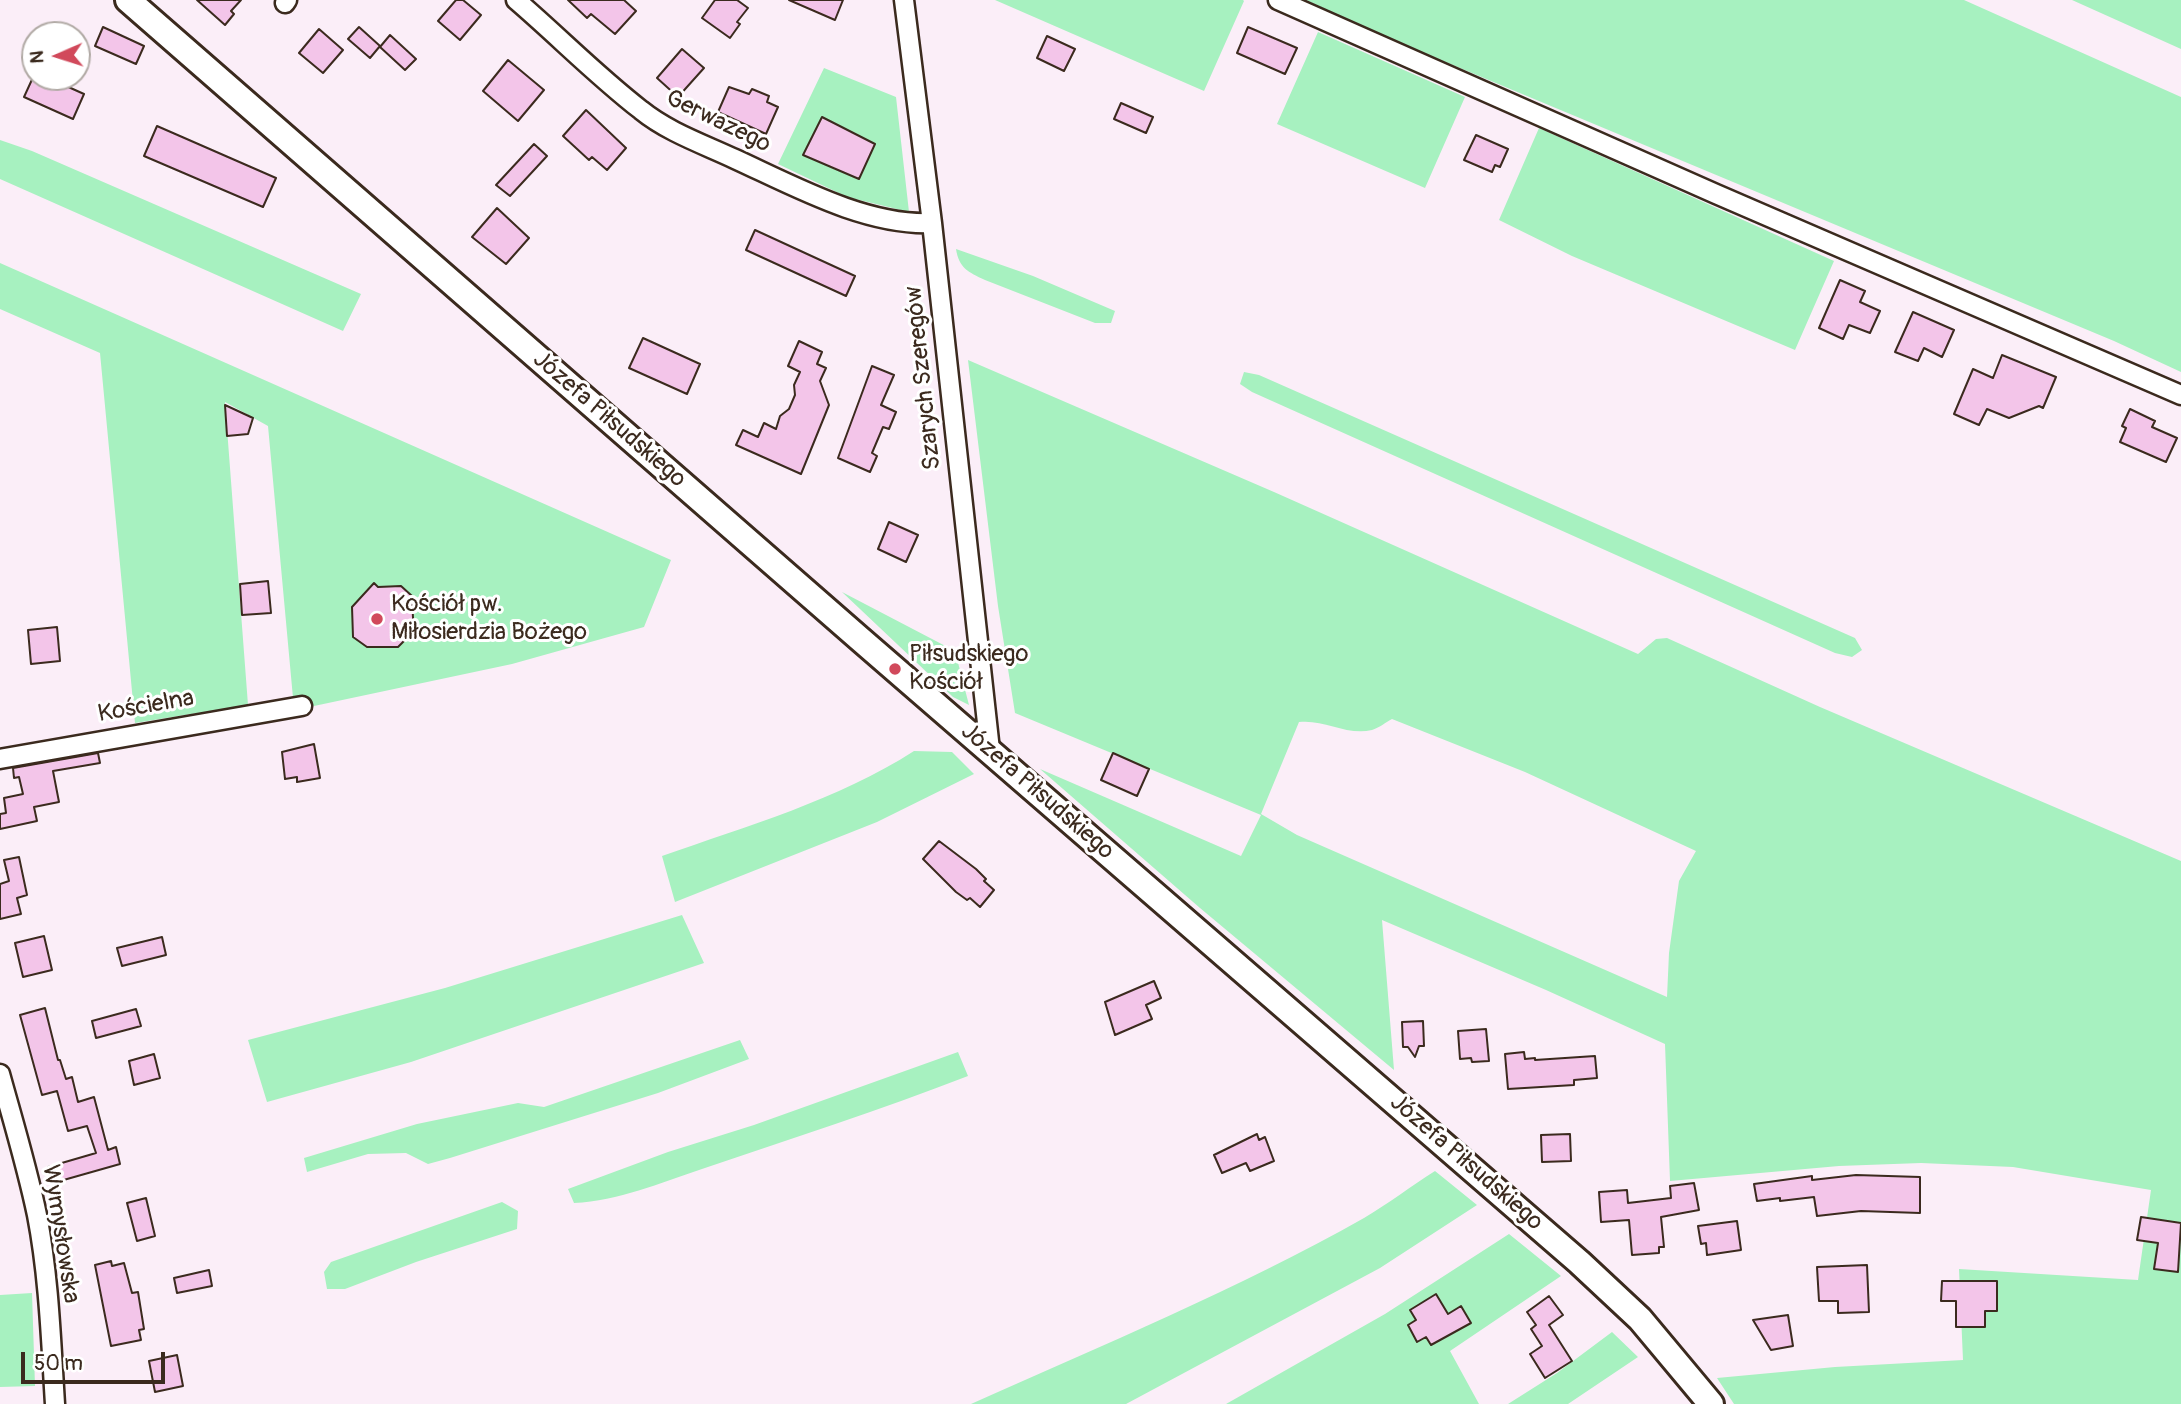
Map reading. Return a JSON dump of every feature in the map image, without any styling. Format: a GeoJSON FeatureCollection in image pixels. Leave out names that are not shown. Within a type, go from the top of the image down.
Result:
{"type":"FeatureCollection","features":[{"type":"Feature","properties":{"kind":"street","name":"Józefa Piłsudskiego"},"geometry":{"type":"LineString","coordinates":[[128,0],[1579,1262],[1640,1319],[1711,1404]]}},
{"type":"Feature","properties":{"kind":"street","name":"Gerwazego"},"geometry":{"type":"LineString","coordinates":[[516,0],[641,110],[677,133],[851,208],[900,223],[932,223]]}},
{"type":"Feature","properties":{"kind":"street","name":"Szarych Szeregów"},"geometry":{"type":"LineString","coordinates":[[904,0],[932,223],[990,750]]}},
{"type":"Feature","properties":{"kind":"street"},"geometry":{"type":"LineString","coordinates":[[1278,0],[1716,194],[2181,395]]}},
{"type":"Feature","properties":{"kind":"street","name":"Kościelna"},"geometry":{"type":"LineString","coordinates":[[0,759],[302,706]]}},
{"type":"Feature","properties":{"kind":"street","name":"Wymysłowska"},"geometry":{"type":"LineString","coordinates":[[0,1074],[23,1154],[37,1217],[47,1292],[55,1404]]}},
{"type":"Feature","properties":{"kind":"green space"},"geometry":{"type":"Polygon","coordinates":[[[995,0],[1243,0],[1244,1],[1204,91],[995,0]]]}},
{"type":"Feature","properties":{"kind":"green space"},"geometry":{"type":"Polygon","coordinates":[[[1306,0],[1964,0],[2181,97],[2181,372],[2114,341],[1376,33],[1306,0]]]}},
{"type":"Feature","properties":{"kind":"green space"},"geometry":{"type":"Polygon","coordinates":[[[2072,0],[2181,0],[2181,49],[2072,0]]]}},
{"type":"Feature","properties":{"kind":"green space"},"geometry":{"type":"Polygon","coordinates":[[[1318,32],[1465,97],[1425,188],[1277,124],[1318,32]]]}},
{"type":"Feature","properties":{"kind":"green space"},"geometry":{"type":"Polygon","coordinates":[[[824,68],[896,97],[909,212],[847,197],[778,164],[824,68]]]}},
{"type":"Feature","properties":{"kind":"green space"},"geometry":{"type":"Polygon","coordinates":[[[1539,128],[1834,261],[1795,350],[1572,256],[1499,220],[1539,128]]]}},
{"type":"Feature","properties":{"kind":"green space"},"geometry":{"type":"Polygon","coordinates":[[[0,140],[32,151],[361,294],[343,331],[0,179],[0,140]]]}},
{"type":"Feature","properties":{"kind":"green space"},"geometry":{"type":"Polygon","coordinates":[[[956,249],[1033,276],[1115,311],[1111,323],[1095,323],[979,277],[962,265],[956,249]]]}},
{"type":"Feature","properties":{"kind":"green space"},"geometry":{"type":"Polygon","coordinates":[[[0,263],[671,560],[644,627],[512,664],[314,706],[293,698],[268,426],[225,402],[248,705],[135,723],[100,353],[0,309],[0,263]]]}},
{"type":"Feature","properties":{"kind":"green space"},"geometry":{"type":"Polygon","coordinates":[[[968,360],[1638,654],[1656,639],[1667,638],[1820,707],[2181,861],[2181,1404],[1734,1404],[1717,1378],[1835,1367],[1963,1360],[1959,1269],[2138,1280],[2151,1190],[2013,1167],[1921,1163],[1839,1166],[1670,1181],[1665,1044],[1382,920],[1394,1070],[1200,908],[1040,769],[1241,856],[1261,815],[1015,713],[998,606],[968,360]],[[1392,719],[1375,729],[1363,731],[1299,722],[1261,814],[1297,835],[1667,997],[1669,953],[1679,881],[1696,851],[1525,772],[1392,719]]]}},
{"type":"Feature","properties":{"kind":"green space"},"geometry":{"type":"Polygon","coordinates":[[[1244,372],[1259,375],[1855,638],[1862,650],[1852,657],[1835,653],[1252,392],[1240,384],[1244,372]]]}},
{"type":"Feature","properties":{"kind":"green space"},"geometry":{"type":"Polygon","coordinates":[[[842,592],[955,651],[969,705],[953,697],[842,592]]]}},
{"type":"Feature","properties":{"kind":"green space"},"geometry":{"type":"Polygon","coordinates":[[[914,751],[952,752],[974,774],[877,822],[675,902],[662,856],[823,798],[855,784],[914,751]]]}},
{"type":"Feature","properties":{"kind":"green space"},"geometry":{"type":"Polygon","coordinates":[[[682,915],[704,963],[411,1062],[267,1102],[248,1040],[445,988],[682,915]]]}},
{"type":"Feature","properties":{"kind":"green space"},"geometry":{"type":"Polygon","coordinates":[[[740,1040],[749,1059],[658,1093],[450,1158],[428,1164],[406,1153],[368,1154],[307,1172],[304,1158],[417,1124],[518,1103],[544,1107],[740,1040]]]}},
{"type":"Feature","properties":{"kind":"green space"},"geometry":{"type":"Polygon","coordinates":[[[958,1052],[968,1076],[869,1112],[623,1195],[574,1203],[568,1189],[668,1152],[754,1125],[958,1052]]]}},
{"type":"Feature","properties":{"kind":"green space"},"geometry":{"type":"Polygon","coordinates":[[[1435,1171],[1477,1205],[1380,1268],[1126,1404],[971,1404],[1170,1316],[1268,1269],[1364,1218],[1435,1171]]]}},
{"type":"Feature","properties":{"kind":"green space"},"geometry":{"type":"Polygon","coordinates":[[[502,1202],[518,1211],[517,1229],[416,1262],[345,1289],[327,1289],[324,1272],[331,1262],[502,1202]]]}},
{"type":"Feature","properties":{"kind":"green space"},"geometry":{"type":"Polygon","coordinates":[[[1509,1234],[1561,1276],[1450,1351],[1479,1404],[1226,1404],[1385,1314],[1509,1234]]]}},
{"type":"Feature","properties":{"kind":"green space"},"geometry":{"type":"Polygon","coordinates":[[[32,1293],[35,1386],[0,1387],[0,1295],[32,1293]]]}},
{"type":"Feature","properties":{"kind":"green space"},"geometry":{"type":"Polygon","coordinates":[[[1612,1332],[1638,1357],[1568,1404],[1508,1404],[1557,1373],[1612,1332]]]}},
{"type":"Feature","properties":{"kind":"building"},"geometry":{"type":"Polygon","coordinates":[[[197,0],[241,0],[231,11],[234,14],[225,25],[197,0]]]}},
{"type":"Feature","properties":{"kind":"building"},"geometry":{"type":"Polygon","coordinates":[[[456,0],[463,0],[481,15],[460,40],[438,21],[456,0]]]}},
{"type":"Feature","properties":{"kind":"building"},"geometry":{"type":"Polygon","coordinates":[[[568,0],[624,0],[636,11],[615,34],[591,14],[587,18],[568,0]]]}},
{"type":"Feature","properties":{"kind":"building"},"geometry":{"type":"Polygon","coordinates":[[[715,0],[737,0],[748,8],[737,22],[740,24],[730,38],[702,18],[715,0]]]}},
{"type":"Feature","properties":{"kind":"building"},"geometry":{"type":"Polygon","coordinates":[[[789,0],[843,0],[835,20],[789,0]]]}},
{"type":"Feature","properties":{"kind":"building"},"geometry":{"type":"Polygon","coordinates":[[[103,27],[144,46],[136,64],[95,46],[103,27]]]}},
{"type":"Feature","properties":{"kind":"building"},"geometry":{"type":"Polygon","coordinates":[[[359,27],[380,46],[370,58],[348,39],[359,27]]]}},
{"type":"Feature","properties":{"kind":"building"},"geometry":{"type":"Polygon","coordinates":[[[1248,27],[1297,48],[1285,74],[1237,53],[1248,27]]]}},
{"type":"Feature","properties":{"kind":"building"},"geometry":{"type":"Polygon","coordinates":[[[319,29],[343,50],[323,73],[299,53],[319,29]]]}},
{"type":"Feature","properties":{"kind":"building"},"geometry":{"type":"Polygon","coordinates":[[[390,35],[416,59],[405,70],[380,47],[390,35]]]}},
{"type":"Feature","properties":{"kind":"building"},"geometry":{"type":"Polygon","coordinates":[[[1047,36],[1075,49],[1064,71],[1037,58],[1047,36]]]}},
{"type":"Feature","properties":{"kind":"building"},"geometry":{"type":"Polygon","coordinates":[[[682,49],[704,68],[678,97],[657,78],[682,49]]]}},
{"type":"Feature","properties":{"kind":"building"},"geometry":{"type":"Polygon","coordinates":[[[508,60],[544,90],[518,121],[483,91],[508,60]]]}},
{"type":"Feature","properties":{"kind":"building"},"geometry":{"type":"Polygon","coordinates":[[[729,87],[749,94],[752,89],[769,96],[767,102],[778,107],[766,134],[718,112],[729,87]]]}},
{"type":"Feature","properties":{"kind":"building"},"geometry":{"type":"Polygon","coordinates":[[[27,91],[77,91],[84,94],[73,119],[24,97],[27,91]]]}},
{"type":"Feature","properties":{"kind":"building"},"geometry":{"type":"Polygon","coordinates":[[[1121,103],[1153,117],[1146,133],[1114,119],[1121,103]]]}},
{"type":"Feature","properties":{"kind":"building"},"geometry":{"type":"Polygon","coordinates":[[[586,110],[626,148],[607,170],[592,157],[589,160],[563,136],[586,110]]]}},
{"type":"Feature","properties":{"kind":"building"},"geometry":{"type":"Polygon","coordinates":[[[822,117],[875,144],[859,179],[803,155],[822,117]]]}},
{"type":"Feature","properties":{"kind":"building"},"geometry":{"type":"Polygon","coordinates":[[[157,126],[276,178],[263,207],[144,156],[157,126]]]}},
{"type":"Feature","properties":{"kind":"building"},"geometry":{"type":"Polygon","coordinates":[[[1476,135],[1508,149],[1500,167],[1495,165],[1492,172],[1464,160],[1476,135]]]}},
{"type":"Feature","properties":{"kind":"building"},"geometry":{"type":"Polygon","coordinates":[[[534,144],[547,156],[510,196],[496,185],[534,144]]]}},
{"type":"Feature","properties":{"kind":"building"},"geometry":{"type":"Polygon","coordinates":[[[497,208],[529,238],[506,264],[472,237],[497,208]]]}},
{"type":"Feature","properties":{"kind":"building"},"geometry":{"type":"Polygon","coordinates":[[[755,230],[855,276],[846,296],[746,250],[755,230]]]}},
{"type":"Feature","properties":{"kind":"building"},"geometry":{"type":"Polygon","coordinates":[[[1840,280],[1865,291],[1860,302],[1880,311],[1870,333],[1849,325],[1843,339],[1819,328],[1840,280]]]}},
{"type":"Feature","properties":{"kind":"building"},"geometry":{"type":"Polygon","coordinates":[[[1913,312],[1954,330],[1942,357],[1924,348],[1918,361],[1895,352],[1913,312]]]}},
{"type":"Feature","properties":{"kind":"building"},"geometry":{"type":"Polygon","coordinates":[[[643,338],[700,364],[687,394],[629,368],[643,338]]]}},
{"type":"Feature","properties":{"kind":"building"},"geometry":{"type":"Polygon","coordinates":[[[799,341],[822,352],[817,364],[826,368],[820,381],[829,405],[801,474],[736,445],[743,430],[758,437],[764,423],[776,429],[780,416],[789,409],[800,372],[788,366],[799,341]]]}},
{"type":"Feature","properties":{"kind":"building"},"geometry":{"type":"Polygon","coordinates":[[[2002,355],[2056,377],[2043,408],[2039,406],[2009,418],[1987,409],[1979,425],[1954,414],[1973,369],[1993,378],[2002,355]]]}},
{"type":"Feature","properties":{"kind":"building"},"geometry":{"type":"Polygon","coordinates":[[[872,366],[894,375],[881,405],[896,412],[889,429],[883,427],[872,453],[877,456],[870,472],[838,458],[872,366]]]}},
{"type":"Feature","properties":{"kind":"building"},"geometry":{"type":"Polygon","coordinates":[[[225,405],[253,418],[248,434],[227,436],[225,405]]]}},
{"type":"Feature","properties":{"kind":"building"},"geometry":{"type":"Polygon","coordinates":[[[2130,409],[2155,421],[2152,427],[2177,438],[2166,462],[2120,442],[2126,428],[2122,426],[2130,409]]]}},
{"type":"Feature","properties":{"kind":"building"},"geometry":{"type":"Polygon","coordinates":[[[889,522],[918,535],[906,562],[878,549],[889,522]]]}},
{"type":"Feature","properties":{"kind":"building"},"geometry":{"type":"Polygon","coordinates":[[[268,581],[271,613],[242,615],[240,584],[268,581]]]}},
{"type":"Feature","properties":{"kind":"building"},"geometry":{"type":"Polygon","coordinates":[[[374,583],[378,587],[401,586],[412,596],[413,618],[419,626],[398,647],[367,647],[353,637],[352,607],[374,583]]]}},
{"type":"Feature","properties":{"kind":"building"},"geometry":{"type":"Polygon","coordinates":[[[57,627],[60,661],[31,664],[28,630],[57,627]]]}},
{"type":"Feature","properties":{"kind":"building"},"geometry":{"type":"Polygon","coordinates":[[[314,744],[320,778],[297,782],[297,777],[285,779],[282,752],[314,744]]]}},
{"type":"Feature","properties":{"kind":"building"},"geometry":{"type":"Polygon","coordinates":[[[98,753],[100,763],[53,771],[59,802],[34,807],[37,821],[0,829],[0,814],[6,813],[4,798],[23,794],[19,777],[14,778],[13,768],[98,753]]]}},
{"type":"Feature","properties":{"kind":"building"},"geometry":{"type":"Polygon","coordinates":[[[1113,753],[1149,769],[1137,796],[1101,780],[1113,753]]]}},
{"type":"Feature","properties":{"kind":"building"},"geometry":{"type":"Polygon","coordinates":[[[939,841],[976,869],[994,890],[980,907],[970,898],[967,900],[956,892],[923,859],[939,841]]]}},
{"type":"Feature","properties":{"kind":"building"},"geometry":{"type":"Polygon","coordinates":[[[19,857],[27,895],[17,898],[21,914],[0,919],[0,884],[9,881],[4,860],[19,857]]]}},
{"type":"Feature","properties":{"kind":"building"},"geometry":{"type":"Polygon","coordinates":[[[44,936],[52,970],[23,977],[15,943],[44,936]]]}},
{"type":"Feature","properties":{"kind":"building"},"geometry":{"type":"Polygon","coordinates":[[[162,937],[166,955],[122,966],[117,948],[162,937]]]}},
{"type":"Feature","properties":{"kind":"building"},"geometry":{"type":"Polygon","coordinates":[[[1154,981],[1161,998],[1146,1005],[1152,1019],[1115,1035],[1105,1002],[1154,981]]]}},
{"type":"Feature","properties":{"kind":"building"},"geometry":{"type":"Polygon","coordinates":[[[45,1008],[58,1060],[66,1079],[72,1077],[78,1102],[94,1097],[108,1150],[116,1147],[120,1164],[53,1183],[48,1167],[96,1153],[87,1126],[68,1131],[57,1091],[42,1095],[20,1015],[45,1008]]]}},
{"type":"Feature","properties":{"kind":"building"},"geometry":{"type":"Polygon","coordinates":[[[136,1009],[141,1026],[96,1038],[92,1021],[136,1009]]]}},
{"type":"Feature","properties":{"kind":"building"},"geometry":{"type":"Polygon","coordinates":[[[1423,1021],[1424,1046],[1419,1046],[1415,1057],[1408,1047],[1403,1047],[1402,1022],[1423,1021]]]}},
{"type":"Feature","properties":{"kind":"building"},"geometry":{"type":"Polygon","coordinates":[[[1486,1029],[1489,1061],[1472,1062],[1471,1058],[1460,1059],[1458,1031],[1486,1029]]]}},
{"type":"Feature","properties":{"kind":"building"},"geometry":{"type":"Polygon","coordinates":[[[1524,1052],[1525,1059],[1535,1060],[1595,1056],[1597,1078],[1574,1080],[1574,1085],[1508,1089],[1505,1054],[1524,1052]]]}},
{"type":"Feature","properties":{"kind":"building"},"geometry":{"type":"Polygon","coordinates":[[[154,1054],[160,1078],[134,1085],[129,1061],[154,1054]]]}},
{"type":"Feature","properties":{"kind":"building"},"geometry":{"type":"Polygon","coordinates":[[[1257,1134],[1259,1140],[1265,1137],[1274,1161],[1250,1171],[1246,1163],[1222,1173],[1214,1155],[1257,1134]]]}},
{"type":"Feature","properties":{"kind":"building"},"geometry":{"type":"Polygon","coordinates":[[[1570,1134],[1571,1161],[1542,1162],[1541,1135],[1570,1134]]]}},
{"type":"Feature","properties":{"kind":"building"},"geometry":{"type":"Polygon","coordinates":[[[1856,1175],[1920,1177],[1920,1213],[1861,1211],[1817,1216],[1814,1197],[1757,1201],[1754,1184],[1812,1176],[1812,1180],[1856,1175]]]}},
{"type":"Feature","properties":{"kind":"building"},"geometry":{"type":"Polygon","coordinates":[[[1694,1183],[1699,1210],[1661,1217],[1664,1247],[1659,1247],[1659,1253],[1632,1255],[1629,1220],[1601,1222],[1599,1192],[1627,1190],[1628,1203],[1671,1198],[1670,1186],[1694,1183]]]}},
{"type":"Feature","properties":{"kind":"building"},"geometry":{"type":"Polygon","coordinates":[[[146,1198],[155,1236],[137,1241],[127,1203],[146,1198]]]}},
{"type":"Feature","properties":{"kind":"building"},"geometry":{"type":"Polygon","coordinates":[[[2141,1217],[2181,1223],[2178,1272],[2154,1269],[2158,1243],[2137,1240],[2141,1217]]]}},
{"type":"Feature","properties":{"kind":"building"},"geometry":{"type":"Polygon","coordinates":[[[1737,1221],[1741,1250],[1707,1255],[1706,1243],[1701,1244],[1698,1226],[1737,1221]]]}},
{"type":"Feature","properties":{"kind":"building"},"geometry":{"type":"Polygon","coordinates":[[[111,1261],[112,1266],[124,1263],[132,1293],[138,1292],[144,1329],[139,1330],[141,1340],[111,1346],[95,1265],[111,1261]]]}},
{"type":"Feature","properties":{"kind":"building"},"geometry":{"type":"Polygon","coordinates":[[[1867,1265],[1869,1312],[1838,1313],[1838,1301],[1819,1301],[1817,1267],[1867,1265]]]}},
{"type":"Feature","properties":{"kind":"building"},"geometry":{"type":"Polygon","coordinates":[[[209,1270],[212,1286],[177,1293],[174,1278],[209,1270]]]}},
{"type":"Feature","properties":{"kind":"building"},"geometry":{"type":"Polygon","coordinates":[[[1942,1281],[1997,1281],[1997,1311],[1985,1311],[1985,1327],[1956,1327],[1956,1301],[1941,1301],[1942,1281]]]}},
{"type":"Feature","properties":{"kind":"building"},"geometry":{"type":"Polygon","coordinates":[[[1436,1294],[1448,1314],[1461,1306],[1471,1323],[1431,1345],[1426,1337],[1417,1342],[1408,1325],[1416,1320],[1410,1310],[1436,1294]]]}},
{"type":"Feature","properties":{"kind":"building"},"geometry":{"type":"Polygon","coordinates":[[[1549,1296],[1563,1315],[1549,1325],[1572,1361],[1545,1378],[1530,1354],[1542,1346],[1531,1329],[1536,1325],[1527,1312],[1549,1296]]]}},
{"type":"Feature","properties":{"kind":"building"},"geometry":{"type":"Polygon","coordinates":[[[1788,1315],[1793,1346],[1771,1350],[1753,1320],[1788,1315]]]}},
{"type":"Feature","properties":{"kind":"building"},"geometry":{"type":"Polygon","coordinates":[[[177,1355],[183,1386],[155,1392],[149,1361],[177,1355]]]}},
{"type":"Feature","properties":{"kind":"place","name":"Kościół pw. Miłosierdzia Bożego"},"geometry":{"type":"Point","coordinates":[377,619]}},
{"type":"Feature","properties":{"kind":"place","name":"Piłsudskiego Kościół"},"geometry":{"type":"Point","coordinates":[895,669]}}]}
